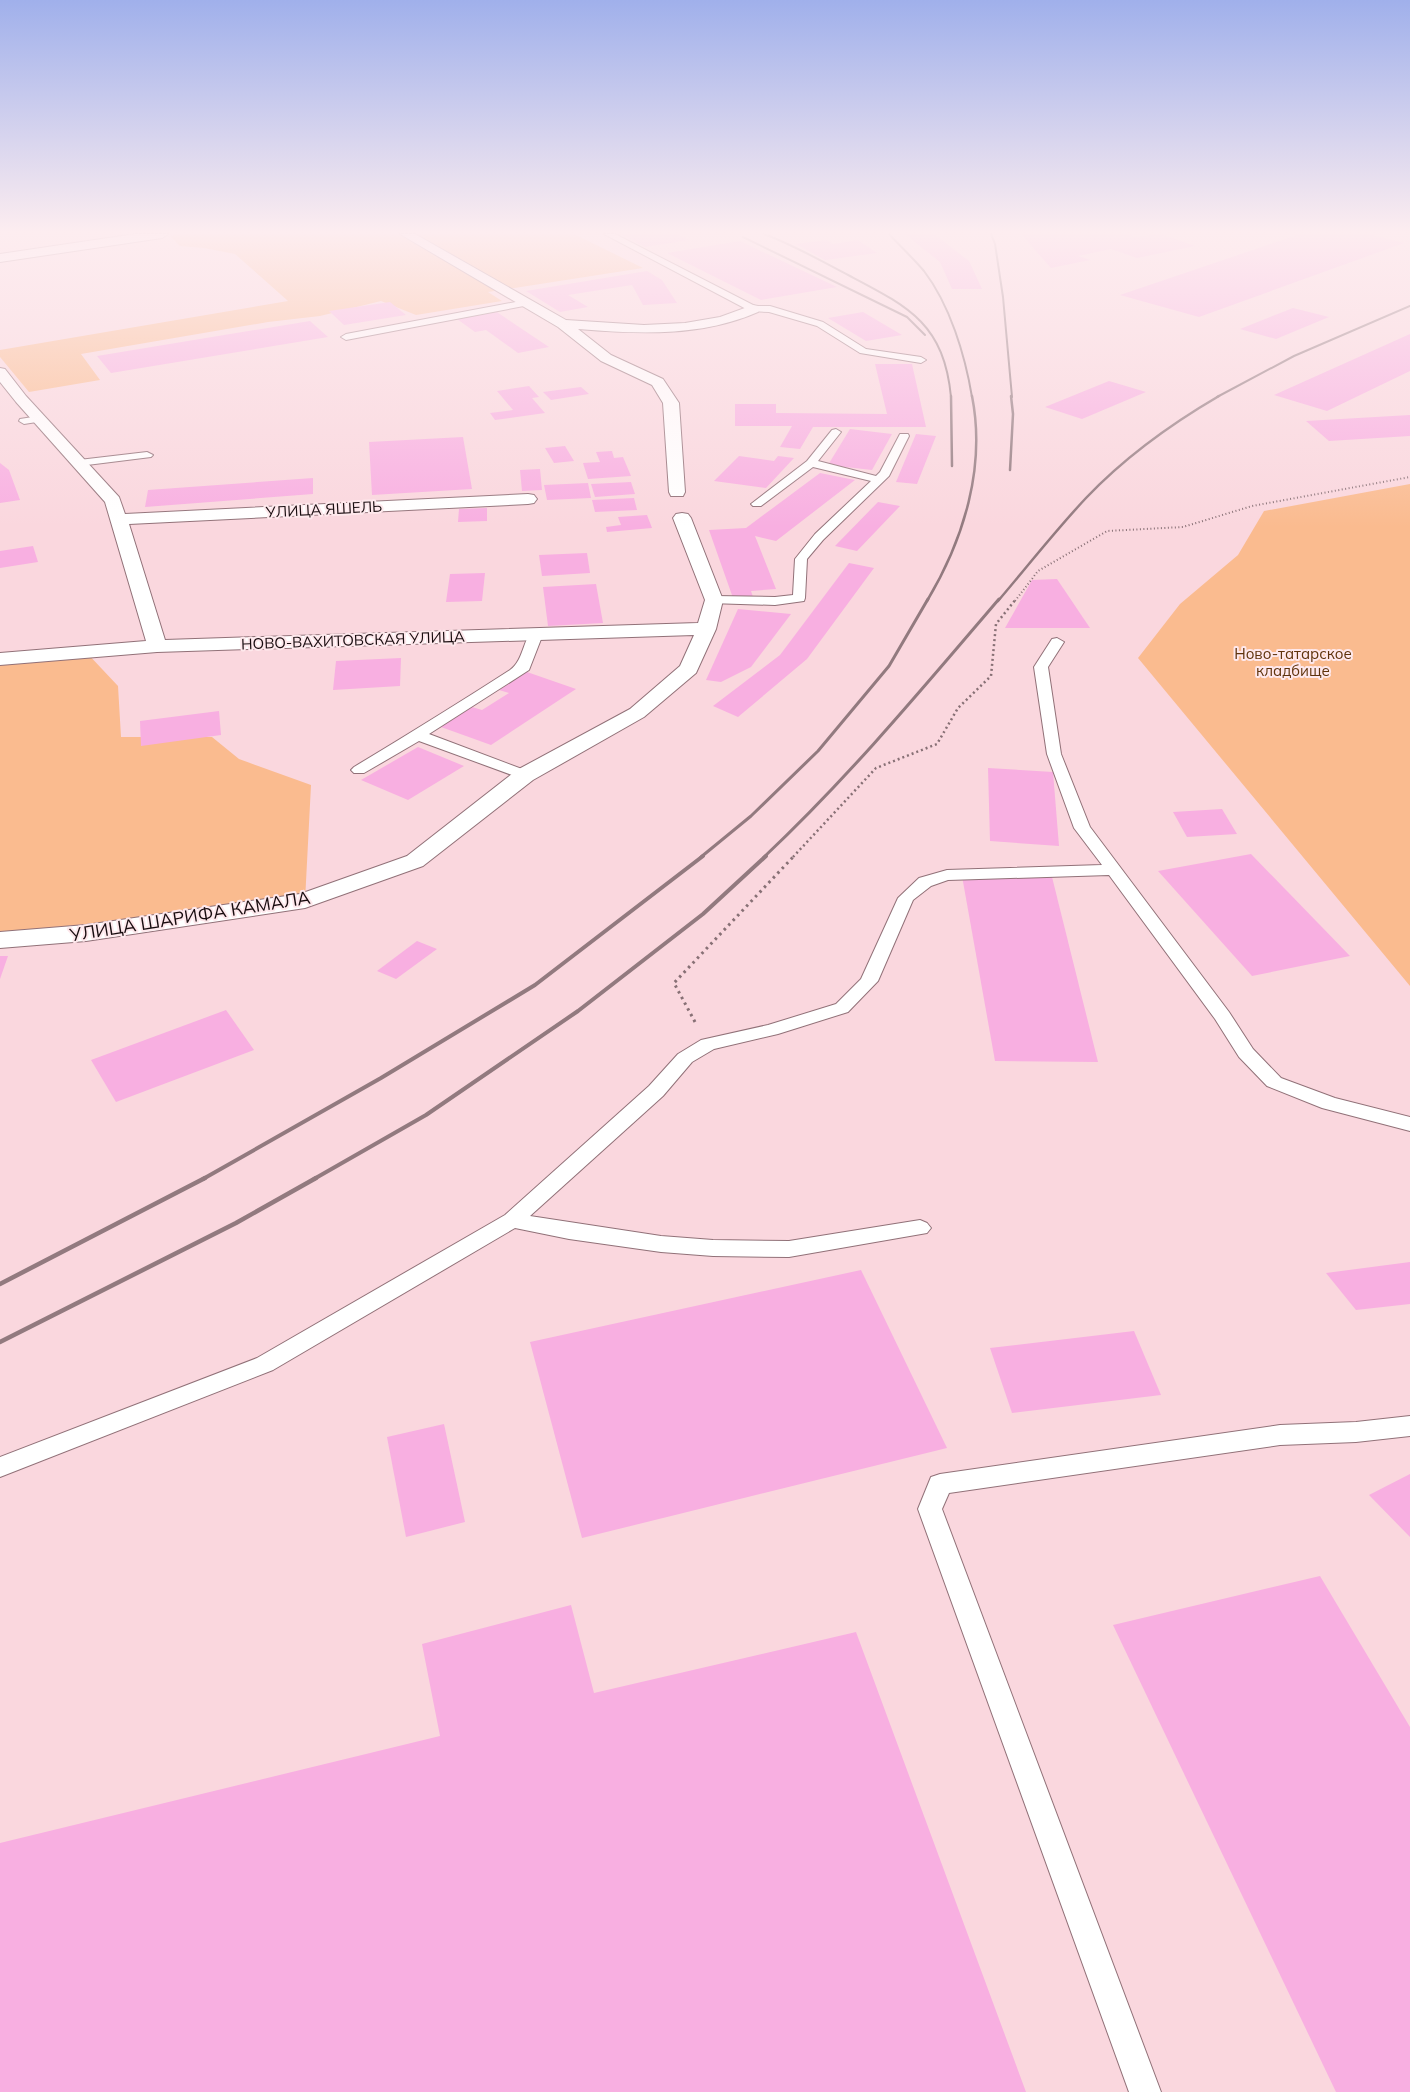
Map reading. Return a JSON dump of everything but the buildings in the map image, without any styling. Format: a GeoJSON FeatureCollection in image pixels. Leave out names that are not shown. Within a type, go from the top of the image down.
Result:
{"type":"FeatureCollection","features":[{"type":"Feature","properties":{"kind":"street"},"geometry":{"type":"LineString","coordinates":[[573,332],[606,358],[658,382],[666,393],[671,403],[677,492]]}},
{"type":"Feature","properties":{"kind":"street"},"geometry":{"type":"LineString","coordinates":[[0,372],[31,420],[79,463],[113,501],[157,646]]}},
{"type":"Feature","properties":{"kind":"street","name":"УЛИЦА ЯШЕЛЬ"},"geometry":{"type":"LineString","coordinates":[[120,519],[528,499]]}},
{"type":"Feature","properties":{"kind":"street"},"geometry":{"type":"LineString","coordinates":[[682,518],[714,600]]}},
{"type":"Feature","properties":{"kind":"street","name":"УЛИЦА ШАРИФА КАМАЛА"},"geometry":{"type":"LineString","coordinates":[[0,940],[86,933],[305,901],[415,861],[524,775],[637,713],[689,669],[706,629],[714,600]]}},
{"type":"Feature","properties":{"kind":"street","name":"НОВО-ВАХИТОВСКАЯ УЛИЦА"},"geometry":{"type":"LineString","coordinates":[[0,659],[157,646],[706,629]]}},
{"type":"Feature","properties":{"kind":"lane"},"geometry":{"type":"LineString","coordinates":[[346,337],[374,332]]}},
{"type":"Feature","properties":{"kind":"lane"},"geometry":{"type":"LineString","coordinates":[[832,332],[863,351],[921,360]]}},
{"type":"Feature","properties":{"kind":"lane"},"geometry":{"type":"LineString","coordinates":[[757,504],[811,463],[836,432]]}},
{"type":"Feature","properties":{"kind":"lane"},"geometry":{"type":"LineString","coordinates":[[714,600],[774,601],[800,598],[801,559],[819,537],[879,480],[904,436]]}},
{"type":"Feature","properties":{"kind":"lane"},"geometry":{"type":"LineString","coordinates":[[79,463],[147,455]]}},
{"type":"Feature","properties":{"kind":"lane"},"geometry":{"type":"LineString","coordinates":[[811,463],[879,480]]}},
{"type":"Feature","properties":{"kind":"lane"},"geometry":{"type":"LineString","coordinates":[[359,770],[418,735],[524,667],[536,634]]}},
{"type":"Feature","properties":{"kind":"lane"},"geometry":{"type":"LineString","coordinates":[[1057,642],[1041,667],[1054,754],[1082,828],[1223,1016],[1246,1053],[1274,1082],[1329,1103],[1410,1124]]}},
{"type":"Feature","properties":{"kind":"lane"},"geometry":{"type":"LineString","coordinates":[[418,735],[524,775]]}},
{"type":"Feature","properties":{"kind":"lane"},"geometry":{"type":"LineString","coordinates":[[0,1467],[265,1364],[512,1220],[656,1091],[684,1058],[708,1044],[771,1030],[842,1008],[869,980],[906,898],[925,882],[947,875],[1113,870]]}},
{"type":"Feature","properties":{"kind":"lane"},"geometry":{"type":"LineString","coordinates":[[512,1220],[633,1240],[713,1248],[789,1249],[920,1228]]}},
{"type":"Feature","properties":{"kind":"lane"},"geometry":{"type":"LineString","coordinates":[[1145,2092],[930,1509],[940,1484],[1280,1435],[1356,1432],[1410,1426]]}},
{"type":"Feature","properties":{"kind":"path"},"geometry":{"type":"LineString","coordinates":[[708,1044],[674,983],[876,768],[937,744],[958,708],[991,676],[996,624],[1038,571],[1107,531],[1182,528],[1252,506],[1410,477]]}},
{"type":"Feature","properties":{"kind":"green space"},"geometry":{"type":"Polygon","coordinates":[[[108,332],[212,332],[81,354],[100,380],[29,392],[0,357],[0,350],[108,332]]]}},
{"type":"Feature","properties":{"kind":"green space","name":"Ново-татарское кладбище"},"geometry":{"type":"Polygon","coordinates":[[[1410,484],[1410,986],[1138,658],[1180,604],[1238,555],[1264,511],[1410,484]]]}},
{"type":"Feature","properties":{"kind":"green space"},"geometry":{"type":"Polygon","coordinates":[[[86,652],[118,686],[121,737],[212,737],[239,759],[311,785],[305,901],[0,933],[0,659],[86,652]]]}},
{"type":"Feature","properties":{"kind":"railway"},"geometry":{"type":"LineString","coordinates":[[922,332],[925,335]]}},
{"type":"Feature","properties":{"kind":"railway"},"geometry":{"type":"LineString","coordinates":[[929,332],[941,352],[947,372],[951,397]]}},
{"type":"Feature","properties":{"kind":"railway"},"geometry":{"type":"LineString","coordinates":[[955,332],[961,348],[972,397]]}},
{"type":"Feature","properties":{"kind":"railway"},"geometry":{"type":"LineString","coordinates":[[1006,332],[1012,397]]}},
{"type":"Feature","properties":{"kind":"railway"},"geometry":{"type":"LineString","coordinates":[[1217,397],[1294,356],[1351,332]]}},
{"type":"Feature","properties":{"kind":"railway"},"geometry":{"type":"LineString","coordinates":[[951,396],[952,466]]}},
{"type":"Feature","properties":{"kind":"railway"},"geometry":{"type":"LineString","coordinates":[[927,601],[952,553],[969,502],[974,476],[976,449],[976,423],[972,396]]}},
{"type":"Feature","properties":{"kind":"railway"},"geometry":{"type":"LineString","coordinates":[[1010,470],[1013,414],[1011,396]]}},
{"type":"Feature","properties":{"kind":"railway"},"geometry":{"type":"LineString","coordinates":[[998,601],[1063,523],[1116,469],[1149,442],[1219,396]]}},
{"type":"Feature","properties":{"kind":"railway"},"geometry":{"type":"LineString","coordinates":[[701,857],[751,816],[818,751],[889,666],[928,599]]}},
{"type":"Feature","properties":{"kind":"railway"},"geometry":{"type":"LineString","coordinates":[[764,857],[856,764],[999,599]]}},
{"type":"Feature","properties":{"kind":"railway"},"geometry":{"type":"LineString","coordinates":[[203,1179],[381,1078],[535,985],[703,856]]}},
{"type":"Feature","properties":{"kind":"railway"},"geometry":{"type":"LineString","coordinates":[[314,1179],[426,1115],[578,1011],[703,914],[766,856]]}},
{"type":"Feature","properties":{"kind":"railway"},"geometry":{"type":"LineString","coordinates":[[0,1284],[205,1178]]}},
{"type":"Feature","properties":{"kind":"railway"},"geometry":{"type":"LineString","coordinates":[[0,1342],[236,1223],[316,1178]]}}]}
